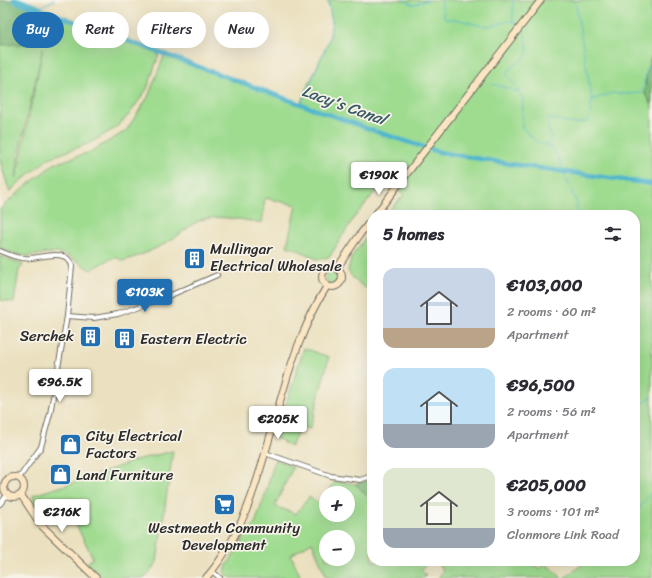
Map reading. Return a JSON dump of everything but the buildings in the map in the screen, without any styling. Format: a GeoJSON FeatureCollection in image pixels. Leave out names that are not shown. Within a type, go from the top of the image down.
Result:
{"type":"FeatureCollection","features":[{"type":"Feature","properties":{"kind":"main road"},"geometry":{"type":"LineString","coordinates":[[379,210],[542,0]]}},
{"type":"Feature","properties":{"kind":"main road"},"geometry":{"type":"LineString","coordinates":[[337,268],[367,225]]}},
{"type":"Feature","properties":{"kind":"main road"},"geometry":{"type":"LineString","coordinates":[[327,268],[337,268],[341,273],[341,282],[333,287],[327,286],[323,282],[323,272],[327,268]]}},
{"type":"Feature","properties":{"kind":"main road"},"geometry":{"type":"LineString","coordinates":[[206,578],[226,552],[243,519],[256,485],[277,411],[301,338],[310,315],[327,286]]}},
{"type":"Feature","properties":{"kind":"main road"},"geometry":{"type":"LineString","coordinates":[[10,477],[19,478],[22,480],[24,490],[21,495],[12,498],[7,495],[2,483],[10,477]]}},
{"type":"Feature","properties":{"kind":"main road"},"geometry":{"type":"LineString","coordinates":[[21,495],[41,525],[96,578]]}},
{"type":"Feature","properties":{"kind":"street"},"geometry":{"type":"LineString","coordinates":[[0,251],[21,258],[56,255],[66,257],[71,262],[72,266],[67,316],[50,414],[41,447],[19,478]]}},
{"type":"Feature","properties":{"kind":"street"},"geometry":{"type":"LineString","coordinates":[[67,316],[94,318],[118,314],[164,298],[216,275]]}},
{"type":"Feature","properties":{"kind":"street"},"geometry":{"type":"LineString","coordinates":[[265,453],[331,476],[360,480],[367,478]]}},
{"type":"Feature","properties":{"kind":"street"},"geometry":{"type":"LineString","coordinates":[[0,504],[7,495]]}},
{"type":"Feature","properties":{"kind":"street"},"geometry":{"type":"LineString","coordinates":[[212,572],[220,578]]}},
{"type":"Feature","properties":{"kind":"green space"},"geometry":{"type":"Polygon","coordinates":[[[0,0],[15,0],[45,11],[12,12],[12,44],[1,45],[0,0]]]}},
{"type":"Feature","properties":{"kind":"green space"},"geometry":{"type":"Polygon","coordinates":[[[328,0],[652,0],[652,55],[647,70],[645,94],[652,105],[652,578],[564,578],[580,566],[640,566],[640,210],[390,210],[404,195],[386,179],[353,219],[330,256],[322,259],[317,259],[287,246],[296,205],[265,198],[262,223],[241,219],[204,219],[196,222],[163,245],[150,251],[122,261],[119,258],[110,259],[91,270],[71,257],[58,253],[26,256],[0,248],[0,209],[54,164],[90,152],[126,131],[148,97],[164,56],[300,104],[329,40],[332,22],[328,0]]]}},
{"type":"Feature","properties":{"kind":"green space"},"geometry":{"type":"Polygon","coordinates":[[[64,18],[72,21],[72,48],[129,48],[129,43],[137,46],[137,48],[143,48],[159,54],[147,89],[128,116],[114,129],[90,143],[49,158],[14,187],[10,193],[0,161],[0,21],[1,44],[12,44],[12,48],[43,48],[64,48],[64,18]],[[43,48],[19,152],[16,179],[43,48]]]}},
{"type":"Feature","properties":{"kind":"green space"},"geometry":{"type":"Polygon","coordinates":[[[652,55],[652,105],[645,94],[647,70],[652,55]]]}},
{"type":"Feature","properties":{"kind":"green space"},"geometry":{"type":"Polygon","coordinates":[[[367,236],[367,288],[355,280],[348,270],[352,256],[367,236]]]}},
{"type":"Feature","properties":{"kind":"green space"},"geometry":{"type":"Polygon","coordinates":[[[0,256],[23,265],[19,270],[14,302],[0,300],[0,256]]]}},
{"type":"Feature","properties":{"kind":"green space"},"geometry":{"type":"Polygon","coordinates":[[[332,270],[337,272],[339,277],[337,282],[332,284],[327,282],[325,277],[327,272],[332,270]]]}},
{"type":"Feature","properties":{"kind":"green space"},"geometry":{"type":"Polygon","coordinates":[[[304,348],[329,357],[310,429],[300,427],[291,447],[282,442],[283,441],[275,438],[304,348]]]}},
{"type":"Feature","properties":{"kind":"green space"},"geometry":{"type":"Polygon","coordinates":[[[173,451],[157,562],[145,578],[103,578],[87,563],[93,558],[66,505],[43,516],[35,504],[33,495],[86,479],[139,459],[173,451]]]}},
{"type":"Feature","properties":{"kind":"green space"},"geometry":{"type":"Polygon","coordinates":[[[275,459],[293,467],[275,506],[296,514],[309,497],[319,503],[319,522],[355,522],[355,486],[332,486],[335,481],[355,484],[367,495],[367,566],[424,566],[421,570],[426,575],[424,578],[327,578],[322,566],[355,566],[355,530],[319,530],[319,559],[312,542],[291,555],[301,578],[231,578],[225,573],[227,565],[256,521],[275,459]]]}},
{"type":"Feature","properties":{"kind":"green space"},"geometry":{"type":"Polygon","coordinates":[[[367,480],[367,495],[355,484],[367,480]]]}},
{"type":"Feature","properties":{"kind":"green space"},"geometry":{"type":"Polygon","coordinates":[[[439,566],[536,566],[540,569],[542,566],[548,566],[562,578],[439,578],[443,569],[439,566]]]}},
{"type":"Feature","properties":{"kind":"waterway"},"geometry":{"type":"LineString","coordinates":[[15,0],[38,8]]}},
{"type":"Feature","properties":{"kind":"waterway"},"geometry":{"type":"LineString","coordinates":[[38,8],[54,0]]}},
{"type":"Feature","properties":{"kind":"waterway"},"geometry":{"type":"LineString","coordinates":[[301,104],[329,40],[332,22],[328,0]]}},
{"type":"Feature","properties":{"kind":"waterway"},"geometry":{"type":"LineString","coordinates":[[404,0],[413,5],[428,0]]}},
{"type":"Feature","properties":{"kind":"waterway"},"geometry":{"type":"LineString","coordinates":[[441,0],[444,17],[447,19],[483,26],[508,21],[519,24]]}},
{"type":"Feature","properties":{"kind":"waterway"},"geometry":{"type":"LineString","coordinates":[[513,0],[513,21]]}},
{"type":"Feature","properties":{"kind":"waterway"},"geometry":{"type":"LineString","coordinates":[[575,0],[592,100]]}},
{"type":"Feature","properties":{"kind":"waterway","name":"Lacy's Canal"},"geometry":{"type":"LineString","coordinates":[[38,8],[377,132],[439,152],[510,164],[652,184]]}},
{"type":"Feature","properties":{"kind":"waterway"},"geometry":{"type":"LineString","coordinates":[[522,28],[528,45],[528,52],[526,56],[512,67],[507,74],[523,98],[522,128],[537,142],[549,146],[556,154],[576,201],[577,210]]}},
{"type":"Feature","properties":{"kind":"waterway"},"geometry":{"type":"LineString","coordinates":[[547,144],[551,138],[548,128],[548,118],[574,124],[589,121],[592,100],[612,93],[642,93],[647,70],[652,65]]}},
{"type":"Feature","properties":{"kind":"waterway"},"geometry":{"type":"LineString","coordinates":[[493,84],[519,92]]}},
{"type":"Feature","properties":{"kind":"waterway"},"geometry":{"type":"LineString","coordinates":[[640,407],[652,396]]}},
{"type":"Feature","properties":{"kind":"waterway"},"geometry":{"type":"LineString","coordinates":[[640,508],[652,492]]}},
{"type":"Feature","properties":{"kind":"place","name":"Mullingar Electrical Wholesale"},"geometry":{"type":"Point","coordinates":[195,258]}},
{"type":"Feature","properties":{"kind":"place","name":"Serchek"},"geometry":{"type":"Point","coordinates":[90,336]}},
{"type":"Feature","properties":{"kind":"place","name":"Eastern Electric"},"geometry":{"type":"Point","coordinates":[124,339]}},
{"type":"Feature","properties":{"kind":"place","name":"City Electrical Factors"},"geometry":{"type":"Point","coordinates":[70,445]}},
{"type":"Feature","properties":{"kind":"place","name":"Land Furniture"},"geometry":{"type":"Point","coordinates":[60,475]}},
{"type":"Feature","properties":{"kind":"place","name":"Westmeath Community Development"},"geometry":{"type":"Point","coordinates":[224,505]}}]}
